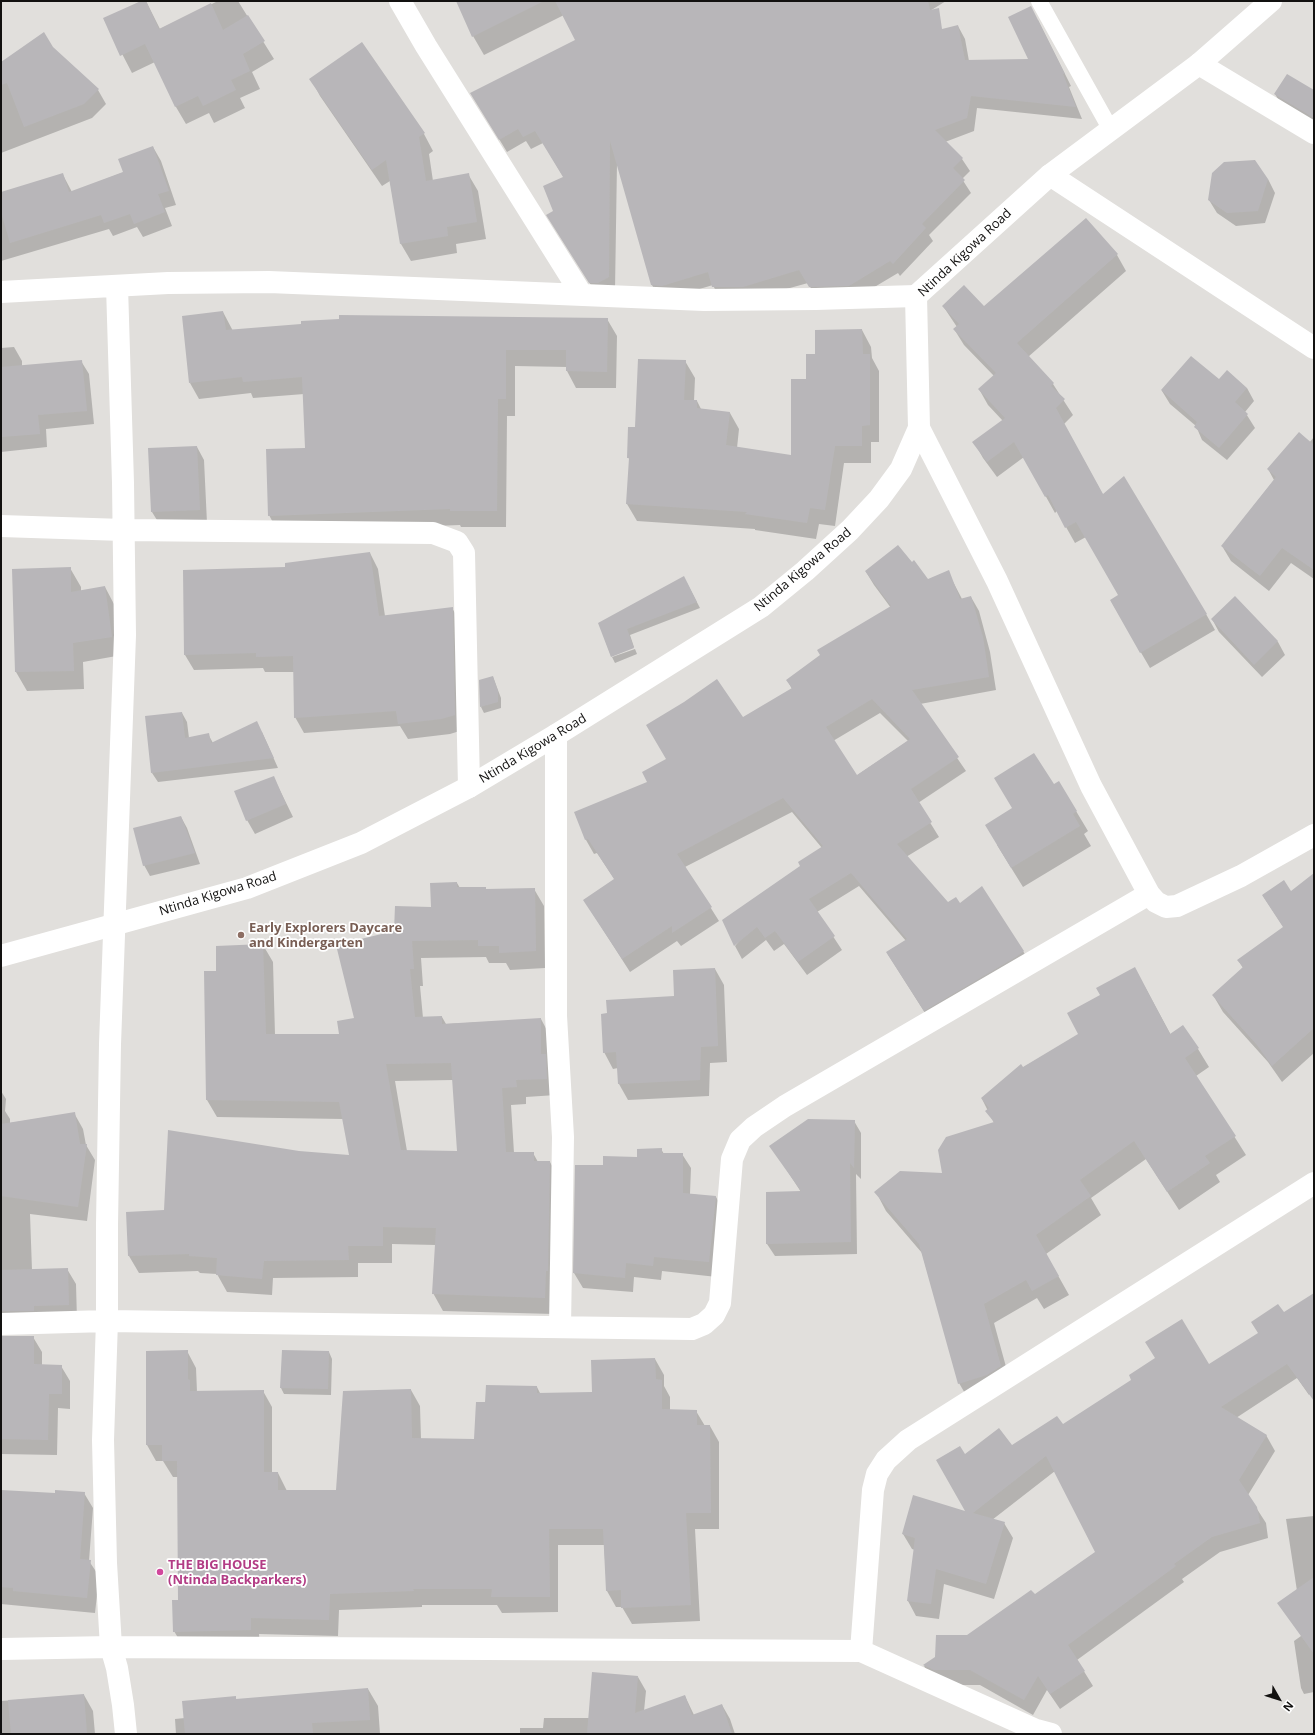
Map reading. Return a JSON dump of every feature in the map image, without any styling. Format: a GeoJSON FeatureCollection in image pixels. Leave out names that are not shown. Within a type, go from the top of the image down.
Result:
{"type":"FeatureCollection","features":[{"type":"Feature","properties":{"kind":"street"},"geometry":{"type":"LineString","coordinates":[[400,1],[426,46],[582,295]]}},
{"type":"Feature","properties":{"kind":"street","name":"Ntinda Kigowa Road"},"geometry":{"type":"LineString","coordinates":[[1,956],[247,888],[361,843],[469,787],[761,608],[805,572],[850,530],[879,499],[901,469],[919,428],[916,296],[1050,175],[1199,64],[1271,1]]}},
{"type":"Feature","properties":{"kind":"street"},"geometry":{"type":"LineString","coordinates":[[1199,64],[1314,133]]}},
{"type":"Feature","properties":{"kind":"street"},"geometry":{"type":"LineString","coordinates":[[1050,175],[1314,348]]}},
{"type":"Feature","properties":{"kind":"street"},"geometry":{"type":"LineString","coordinates":[[1,292],[168,283],[269,282],[704,300],[916,296]]}},
{"type":"Feature","properties":{"kind":"street"},"geometry":{"type":"LineString","coordinates":[[117,286],[125,635],[114,925],[107,1217],[107,1321],[103,1440],[106,1563],[111,1647],[117,1668],[124,1705],[126,1734]]}},
{"type":"Feature","properties":{"kind":"street"},"geometry":{"type":"LineString","coordinates":[[919,428],[998,582],[1092,786],[1149,894],[1156,902],[1166,906],[1177,906],[1241,876],[1314,835]]}},
{"type":"Feature","properties":{"kind":"street"},"geometry":{"type":"LineString","coordinates":[[1,526],[123,530],[433,533],[457,542],[464,553],[469,787]]}},
{"type":"Feature","properties":{"kind":"street"},"geometry":{"type":"LineString","coordinates":[[556,735],[556,1016],[563,1137],[560,1327]]}},
{"type":"Feature","properties":{"kind":"street"},"geometry":{"type":"LineString","coordinates":[[1,1324],[107,1321],[692,1328],[704,1324],[714,1315],[720,1303],[732,1158],[740,1140],[754,1127],[785,1106],[1149,894]]}},
{"type":"Feature","properties":{"kind":"street"},"geometry":{"type":"LineString","coordinates":[[862,1651],[873,1490],[877,1474],[886,1460],[908,1440],[1314,1183]]}},
{"type":"Feature","properties":{"kind":"street"},"geometry":{"type":"LineString","coordinates":[[1,1649],[111,1647],[862,1651],[1029,1726],[1051,1734]]}},
{"type":"Feature","properties":{"kind":"lane"},"geometry":{"type":"LineString","coordinates":[[1039,1],[1111,130]]}},
{"type":"Feature","properties":{"kind":"building"},"geometry":{"type":"Polygon","coordinates":[[[141,1],[146,1],[159,29],[211,3],[223,30],[248,15],[265,41],[243,54],[250,71],[231,80],[236,90],[203,106],[198,96],[175,107],[145,44],[120,56],[103,18],[141,1]]]}},
{"type":"Feature","properties":{"kind":"building"},"geometry":{"type":"Polygon","coordinates":[[[456,1],[544,1],[472,37],[456,1]]]}},
{"type":"Feature","properties":{"kind":"building"},"geometry":{"type":"Polygon","coordinates":[[[555,1],[928,1],[930,10],[939,8],[942,29],[958,25],[965,60],[1028,59],[1008,17],[1031,6],[1065,74],[1063,74],[1076,107],[971,96],[967,118],[935,130],[963,158],[953,168],[965,180],[922,224],[926,228],[893,264],[890,261],[849,286],[809,287],[799,270],[743,287],[712,287],[708,272],[662,286],[651,285],[610,141],[609,277],[598,283],[589,283],[546,215],[553,211],[543,186],[563,177],[535,131],[523,137],[518,129],[499,140],[470,93],[575,40],[555,1]]]}},
{"type":"Feature","properties":{"kind":"building"},"geometry":{"type":"Polygon","coordinates":[[[44,32],[53,47],[99,89],[84,104],[24,127],[7,83],[1,85],[1,62],[44,32]]]}},
{"type":"Feature","properties":{"kind":"building"},"geometry":{"type":"Polygon","coordinates":[[[362,42],[425,133],[419,137],[426,181],[469,173],[477,222],[447,227],[448,236],[400,244],[386,160],[372,170],[309,79],[362,42]]]}},
{"type":"Feature","properties":{"kind":"building"},"geometry":{"type":"Polygon","coordinates":[[[1287,74],[1314,90],[1314,118],[1274,94],[1287,74]]]}},
{"type":"Feature","properties":{"kind":"building"},"geometry":{"type":"Polygon","coordinates":[[[153,146],[169,191],[158,194],[165,212],[134,224],[130,214],[104,223],[101,215],[10,243],[1,212],[1,192],[63,173],[69,192],[123,172],[118,159],[153,146]]]}},
{"type":"Feature","properties":{"kind":"building"},"geometry":{"type":"Polygon","coordinates":[[[1255,160],[1268,179],[1258,211],[1227,213],[1208,200],[1212,173],[1224,162],[1255,160]]]}},
{"type":"Feature","properties":{"kind":"building"},"geometry":{"type":"Polygon","coordinates":[[[1086,218],[1118,254],[1017,343],[1054,383],[1051,386],[1065,399],[1056,408],[1103,494],[1124,476],[1207,614],[1140,653],[1110,600],[1118,595],[1076,522],[1065,528],[1048,495],[1045,497],[1014,442],[987,462],[972,442],[1005,418],[978,389],[996,373],[953,329],[959,324],[942,306],[964,285],[984,306],[1086,218]]]}},
{"type":"Feature","properties":{"kind":"building"},"geometry":{"type":"Polygon","coordinates":[[[223,311],[226,330],[301,324],[301,321],[339,319],[339,315],[608,318],[607,372],[566,371],[566,350],[506,350],[506,399],[498,399],[497,511],[450,511],[450,509],[268,516],[266,449],[305,448],[302,377],[243,382],[242,377],[189,383],[182,316],[223,311]]]}},
{"type":"Feature","properties":{"kind":"building"},"geometry":{"type":"Polygon","coordinates":[[[862,329],[863,354],[870,354],[870,425],[862,426],[862,446],[835,446],[825,510],[810,508],[807,523],[745,514],[747,512],[626,504],[629,458],[627,458],[628,427],[635,427],[638,359],[686,360],[684,400],[697,400],[697,408],[730,412],[726,445],[791,455],[791,379],[806,379],[806,354],[815,354],[815,330],[862,329]]]}},
{"type":"Feature","properties":{"kind":"building"},"geometry":{"type":"Polygon","coordinates":[[[1191,356],[1219,379],[1227,370],[1247,388],[1235,402],[1248,414],[1219,448],[1194,427],[1197,422],[1161,390],[1191,356]]]}},
{"type":"Feature","properties":{"kind":"building"},"geometry":{"type":"Polygon","coordinates":[[[82,360],[87,411],[38,415],[40,434],[1,437],[1,367],[82,360]]]}},
{"type":"Feature","properties":{"kind":"building"},"geometry":{"type":"Polygon","coordinates":[[[1299,432],[1314,445],[1314,570],[1282,548],[1260,576],[1221,546],[1276,477],[1267,469],[1299,432]]]}},
{"type":"Feature","properties":{"kind":"building"},"geometry":{"type":"Polygon","coordinates":[[[197,446],[200,510],[151,512],[148,448],[197,446]]]}},
{"type":"Feature","properties":{"kind":"building"},"geometry":{"type":"Polygon","coordinates":[[[898,545],[912,562],[914,560],[928,579],[949,570],[960,599],[971,596],[983,637],[989,677],[912,690],[959,757],[911,789],[932,822],[897,844],[948,902],[956,897],[960,903],[982,886],[1024,951],[924,1011],[886,952],[907,939],[851,873],[809,899],[835,936],[798,962],[775,931],[765,938],[757,927],[734,946],[722,920],[800,866],[798,862],[823,846],[783,798],[677,854],[712,907],[672,933],[672,926],[622,959],[583,900],[614,879],[588,839],[585,840],[574,812],[647,782],[642,772],[666,759],[646,725],[684,702],[717,679],[743,717],[792,688],[786,680],[820,655],[817,650],[891,606],[865,571],[898,545]],[[872,699],[826,727],[857,775],[910,739],[872,699]]]}},
{"type":"Feature","properties":{"kind":"building"},"geometry":{"type":"Polygon","coordinates":[[[370,552],[379,616],[453,607],[455,715],[441,719],[398,724],[396,711],[294,718],[293,656],[256,657],[256,653],[184,655],[183,570],[285,567],[285,563],[370,552]]]}},
{"type":"Feature","properties":{"kind":"building"},"geometry":{"type":"Polygon","coordinates":[[[71,567],[71,592],[105,586],[112,637],[73,643],[74,671],[15,672],[12,569],[71,567]]]}},
{"type":"Feature","properties":{"kind":"building"},"geometry":{"type":"Polygon","coordinates":[[[684,576],[697,602],[627,629],[634,648],[611,657],[598,623],[684,576]]]}},
{"type":"Feature","properties":{"kind":"building"},"geometry":{"type":"Polygon","coordinates":[[[1235,596],[1278,641],[1254,665],[1211,619],[1235,596]]]}},
{"type":"Feature","properties":{"kind":"building"},"geometry":{"type":"Polygon","coordinates":[[[493,676],[498,691],[498,702],[480,707],[479,680],[493,676]]]}},
{"type":"Feature","properties":{"kind":"building"},"geometry":{"type":"Polygon","coordinates":[[[182,712],[185,738],[209,733],[211,743],[257,721],[274,758],[151,773],[145,716],[182,712]]]}},
{"type":"Feature","properties":{"kind":"building"},"geometry":{"type":"Polygon","coordinates":[[[1034,753],[1054,784],[1059,781],[1077,811],[1073,814],[1080,826],[1011,868],[985,825],[1012,808],[994,778],[1034,753]]]}},
{"type":"Feature","properties":{"kind":"building"},"geometry":{"type":"Polygon","coordinates":[[[274,776],[286,804],[246,821],[234,791],[274,776]]]}},
{"type":"Feature","properties":{"kind":"building"},"geometry":{"type":"Polygon","coordinates":[[[181,816],[195,853],[143,866],[133,828],[181,816]]]}},
{"type":"Feature","properties":{"kind":"building"},"geometry":{"type":"Polygon","coordinates":[[[1314,873],[1314,1028],[1272,1066],[1257,1045],[1212,995],[1243,967],[1237,960],[1283,927],[1262,895],[1284,880],[1291,891],[1314,873]]]}},
{"type":"Feature","properties":{"kind":"building"},"geometry":{"type":"Polygon","coordinates":[[[457,882],[457,887],[486,887],[486,889],[535,888],[536,951],[499,953],[499,946],[478,946],[478,940],[412,941],[414,969],[410,969],[415,1017],[442,1016],[442,1024],[541,1018],[541,1054],[546,1054],[547,1079],[516,1080],[517,1087],[502,1088],[506,1152],[534,1152],[534,1161],[550,1161],[548,1271],[546,1271],[545,1298],[432,1294],[436,1228],[383,1227],[383,1246],[348,1246],[349,1260],[264,1261],[262,1279],[216,1275],[217,1258],[189,1256],[189,1254],[128,1256],[126,1212],[164,1210],[168,1130],[299,1151],[349,1155],[339,1102],[206,1100],[204,971],[216,971],[216,946],[263,944],[266,1034],[339,1034],[337,1021],[354,1018],[336,945],[394,931],[395,906],[431,907],[430,883],[457,882]],[[451,1063],[386,1064],[401,1150],[457,1151],[451,1063]]]}},
{"type":"Feature","properties":{"kind":"building"},"geometry":{"type":"Polygon","coordinates":[[[1135,967],[1170,1034],[1183,1025],[1199,1048],[1185,1058],[1236,1136],[1205,1156],[1210,1163],[1167,1192],[1134,1141],[1080,1180],[1091,1196],[1036,1235],[1059,1276],[1032,1291],[1026,1280],[984,1304],[1001,1366],[987,1375],[958,1384],[919,1244],[874,1192],[900,1171],[942,1173],[938,1150],[946,1137],[994,1122],[985,1111],[989,1108],[981,1098],[1021,1064],[1023,1067],[1078,1034],[1067,1013],[1100,995],[1096,988],[1135,967]]]}},
{"type":"Feature","properties":{"kind":"building"},"geometry":{"type":"Polygon","coordinates":[[[715,968],[718,1046],[701,1047],[700,1080],[618,1084],[616,1052],[603,1053],[601,1014],[607,1013],[606,1000],[674,996],[673,970],[715,968]]]}},
{"type":"Feature","properties":{"kind":"building"},"geometry":{"type":"Polygon","coordinates":[[[75,1112],[80,1144],[87,1144],[78,1207],[1,1196],[1,1124],[75,1112]]]}},
{"type":"Feature","properties":{"kind":"building"},"geometry":{"type":"Polygon","coordinates":[[[808,1119],[855,1120],[854,1168],[850,1163],[851,1242],[766,1244],[766,1192],[801,1191],[769,1146],[808,1119]]]}},
{"type":"Feature","properties":{"kind":"building"},"geometry":{"type":"Polygon","coordinates":[[[662,1148],[662,1153],[683,1153],[683,1193],[716,1196],[709,1262],[654,1257],[653,1266],[626,1263],[625,1278],[573,1273],[575,1165],[603,1165],[603,1156],[637,1157],[637,1149],[662,1148]]]}},
{"type":"Feature","properties":{"kind":"building"},"geometry":{"type":"Polygon","coordinates":[[[68,1268],[69,1305],[34,1306],[34,1311],[1,1311],[1,1270],[68,1268]]]}},
{"type":"Feature","properties":{"kind":"building"},"geometry":{"type":"Polygon","coordinates":[[[1314,1293],[1314,1401],[1287,1364],[1221,1407],[1267,1435],[1239,1480],[1257,1507],[1260,1523],[1212,1537],[1174,1564],[1176,1566],[1068,1645],[1085,1671],[1050,1694],[1038,1676],[1024,1700],[970,1670],[934,1670],[923,1665],[935,1657],[936,1635],[967,1635],[1031,1590],[1035,1594],[1095,1552],[1046,1456],[973,1513],[1005,1522],[986,1584],[936,1569],[931,1604],[907,1601],[915,1538],[902,1534],[913,1495],[965,1511],[936,1460],[960,1446],[965,1454],[999,1428],[1012,1445],[1057,1416],[1063,1424],[1131,1380],[1129,1375],[1155,1358],[1145,1342],[1182,1319],[1209,1364],[1258,1333],[1251,1322],[1278,1304],[1284,1312],[1314,1293]]]}},
{"type":"Feature","properties":{"kind":"building"},"geometry":{"type":"Polygon","coordinates":[[[1,1336],[34,1336],[34,1364],[62,1365],[62,1394],[49,1394],[48,1440],[1,1439],[1,1336]]]}},
{"type":"Feature","properties":{"kind":"building"},"geometry":{"type":"Polygon","coordinates":[[[188,1350],[188,1379],[190,1380],[190,1391],[264,1390],[264,1472],[278,1472],[278,1490],[336,1490],[343,1391],[411,1389],[412,1438],[474,1439],[476,1402],[485,1402],[486,1385],[537,1386],[537,1393],[592,1392],[591,1360],[655,1358],[656,1379],[662,1380],[662,1409],[697,1410],[697,1425],[710,1425],[711,1513],[686,1513],[691,1605],[621,1608],[621,1590],[606,1591],[603,1529],[549,1529],[550,1597],[491,1597],[492,1589],[413,1589],[414,1591],[330,1594],[329,1620],[251,1618],[251,1630],[173,1632],[172,1600],[178,1600],[177,1461],[162,1461],[162,1445],[146,1445],[146,1351],[188,1350]]]}},
{"type":"Feature","properties":{"kind":"building"},"geometry":{"type":"Polygon","coordinates":[[[282,1350],[329,1351],[328,1389],[280,1388],[282,1350]]]}},
{"type":"Feature","properties":{"kind":"building"},"geometry":{"type":"Polygon","coordinates":[[[1,1490],[55,1493],[55,1490],[85,1492],[80,1559],[91,1560],[87,1598],[13,1591],[13,1588],[1,1587],[1,1490]]]}},
{"type":"Feature","properties":{"kind":"building"},"geometry":{"type":"Polygon","coordinates":[[[1314,1577],[1314,1654],[1277,1603],[1314,1577]]]}},
{"type":"Feature","properties":{"kind":"building"},"geometry":{"type":"Polygon","coordinates":[[[592,1672],[638,1676],[635,1713],[685,1695],[692,1715],[722,1704],[732,1734],[587,1734],[592,1672]]]}},
{"type":"Feature","properties":{"kind":"building"},"geometry":{"type":"Polygon","coordinates":[[[368,1688],[370,1720],[312,1723],[313,1734],[185,1734],[182,1701],[236,1696],[236,1699],[368,1688]]]}},
{"type":"Feature","properties":{"kind":"building"},"geometry":{"type":"Polygon","coordinates":[[[84,1694],[87,1734],[11,1734],[8,1700],[84,1694]]]}},
{"type":"Feature","properties":{"kind":"place","name":"Early Explorers Daycare and Kindergarten"},"geometry":{"type":"Point","coordinates":[241,935]}},
{"type":"Feature","properties":{"kind":"place","name":"THE BIG HOUSE (Ntinda Backparkers)"},"geometry":{"type":"Point","coordinates":[160,1572]}}]}
